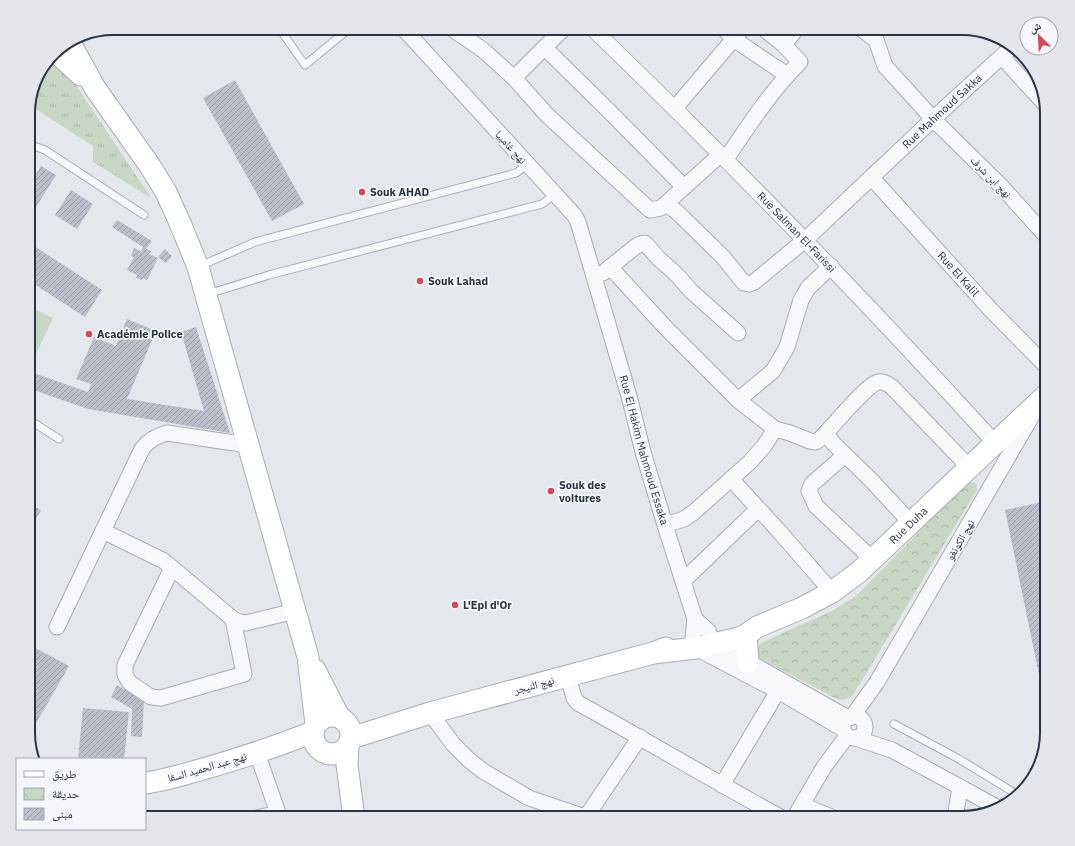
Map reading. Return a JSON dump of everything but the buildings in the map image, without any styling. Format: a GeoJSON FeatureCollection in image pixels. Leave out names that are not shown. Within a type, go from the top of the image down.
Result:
{"type":"FeatureCollection","features":[{"type":"Feature","properties":{"kind":"main road"},"geometry":{"type":"LineString","coordinates":[[72,46],[95,88],[150,166],[166,192],[198,267],[308,657],[318,739],[333,767],[351,811]]}},
{"type":"Feature","properties":{"kind":"main road"},"geometry":{"type":"LineString","coordinates":[[60,55],[95,88]]}},
{"type":"Feature","properties":{"kind":"main road","name":"Rue Duha"},"geometry":{"type":"LineString","coordinates":[[701,636],[737,626],[751,631],[802,608],[847,582],[1040,401]]}},
{"type":"Feature","properties":{"kind":"main road"},"geometry":{"type":"LineString","coordinates":[[748,662],[751,631]]}},
{"type":"Feature","properties":{"kind":"main road","name":"نهج النيجر"},"geometry":{"type":"LineString","coordinates":[[346,731],[423,715],[653,653],[701,636]]}},
{"type":"Feature","properties":{"kind":"main road"},"geometry":{"type":"LineString","coordinates":[[308,657],[346,731],[347,765],[353,811]]}},
{"type":"Feature","properties":{"kind":"main road"},"geometry":{"type":"LineString","coordinates":[[333,716],[346,731],[344,751],[338,753],[331,754],[318,739],[321,720],[327,717],[333,716]]}},
{"type":"Feature","properties":{"kind":"main road","name":"نهج عبد الحميد السقا"},"geometry":{"type":"LineString","coordinates":[[146,783],[165,780],[263,751],[290,748],[318,739]]}},
{"type":"Feature","properties":{"kind":"street","name":"نهج غامبيا"},"geometry":{"type":"LineString","coordinates":[[410,35],[555,194],[578,222],[595,280]]}},
{"type":"Feature","properties":{"kind":"street"},"geometry":{"type":"LineString","coordinates":[[461,35],[483,50],[514,78],[547,115],[650,210],[661,208],[684,187],[724,156],[786,75],[800,62],[784,45],[772,35]]}},
{"type":"Feature","properties":{"kind":"street"},"geometry":{"type":"LineString","coordinates":[[514,78],[557,35]]}},
{"type":"Feature","properties":{"kind":"street","name":"Rue Salman El-Farissi"},"geometry":{"type":"LineString","coordinates":[[599,35],[724,156],[831,266],[995,443]]}},
{"type":"Feature","properties":{"kind":"street"},"geometry":{"type":"LineString","coordinates":[[675,108],[738,35]]}},
{"type":"Feature","properties":{"kind":"street"},"geometry":{"type":"LineString","coordinates":[[740,35],[786,75]]}},
{"type":"Feature","properties":{"kind":"street"},"geometry":{"type":"LineString","coordinates":[[784,45],[792,35]]}},
{"type":"Feature","properties":{"kind":"street","name":"نهج ابن شرف"},"geometry":{"type":"LineString","coordinates":[[869,35],[876,40],[885,66],[933,119],[1001,186],[1040,228]]}},
{"type":"Feature","properties":{"kind":"street"},"geometry":{"type":"LineString","coordinates":[[545,48],[612,113],[684,187]]}},
{"type":"Feature","properties":{"kind":"street","name":"Rue Mahmoud Sakka"},"geometry":{"type":"LineString","coordinates":[[666,204],[677,212],[722,257],[744,283],[749,284],[754,282],[805,240],[933,119],[1009,50]]}},
{"type":"Feature","properties":{"kind":"street"},"geometry":{"type":"LineString","coordinates":[[1002,57],[1038,96]]}},
{"type":"Feature","properties":{"kind":"street","name":"Rue El Kalil"},"geometry":{"type":"LineString","coordinates":[[872,178],[990,309],[1040,360]]}},
{"type":"Feature","properties":{"kind":"street"},"geometry":{"type":"LineString","coordinates":[[595,280],[640,244],[645,243],[691,291],[738,333]]}},
{"type":"Feature","properties":{"kind":"street"},"geometry":{"type":"LineString","coordinates":[[738,400],[773,371],[787,347],[804,294],[808,288],[831,266]]}},
{"type":"Feature","properties":{"kind":"street"},"geometry":{"type":"LineString","coordinates":[[610,267],[666,328],[738,400],[775,429],[815,442],[820,439],[849,407],[873,384],[879,382],[886,383],[892,386],[969,467]]}},
{"type":"Feature","properties":{"kind":"street","name":"Rue El Hakim Mahmoud Essaka"},"geometry":{"type":"LineString","coordinates":[[595,280],[665,525],[701,636]]}},
{"type":"Feature","properties":{"kind":"street","name":"نهج الكونغو"},"geometry":{"type":"LineString","coordinates":[[798,811],[824,767],[853,726],[877,682],[1040,405]]}},
{"type":"Feature","properties":{"kind":"street"},"geometry":{"type":"LineString","coordinates":[[665,525],[684,519],[731,479],[750,462],[764,446],[775,429]]}},
{"type":"Feature","properties":{"kind":"street"},"geometry":{"type":"LineString","coordinates":[[57,627],[142,449],[148,441],[166,433],[248,445]]}},
{"type":"Feature","properties":{"kind":"street"},"geometry":{"type":"LineString","coordinates":[[826,433],[833,443],[871,480],[910,522]]}},
{"type":"Feature","properties":{"kind":"street"},"geometry":{"type":"LineString","coordinates":[[845,455],[812,484],[809,491],[816,506],[872,560]]}},
{"type":"Feature","properties":{"kind":"street"},"geometry":{"type":"LineString","coordinates":[[731,479],[832,592]]}},
{"type":"Feature","properties":{"kind":"street"},"geometry":{"type":"LineString","coordinates":[[682,581],[758,509]]}},
{"type":"Feature","properties":{"kind":"street"},"geometry":{"type":"LineString","coordinates":[[103,531],[164,561],[233,619],[239,622],[246,623],[295,611]]}},
{"type":"Feature","properties":{"kind":"street"},"geometry":{"type":"LineString","coordinates":[[172,568],[125,665],[125,675],[130,683],[151,697],[161,698],[244,674],[233,619]]}},
{"type":"Feature","properties":{"kind":"street"},"geometry":{"type":"LineString","coordinates":[[701,636],[748,662],[781,686]]}},
{"type":"Feature","properties":{"kind":"street"},"geometry":{"type":"LineString","coordinates":[[701,636],[781,686],[853,726],[892,750],[993,805]]}},
{"type":"Feature","properties":{"kind":"street"},"geometry":{"type":"LineString","coordinates":[[568,676],[574,698],[578,703],[769,811]]}},
{"type":"Feature","properties":{"kind":"street"},"geometry":{"type":"LineString","coordinates":[[722,785],[781,686]]}},
{"type":"Feature","properties":{"kind":"street"},"geometry":{"type":"LineString","coordinates":[[423,715],[482,771],[529,798],[567,811]]}},
{"type":"Feature","properties":{"kind":"street"},"geometry":{"type":"LineString","coordinates":[[592,811],[640,737]]}},
{"type":"Feature","properties":{"kind":"street"},"geometry":{"type":"LineString","coordinates":[[263,751],[282,811]]}},
{"type":"Feature","properties":{"kind":"street"},"geometry":{"type":"LineString","coordinates":[[956,811],[960,786]]}},
{"type":"Feature","properties":{"kind":"street"},"geometry":{"type":"LineString","coordinates":[[802,804],[818,811]]}},
{"type":"Feature","properties":{"kind":"lane"},"geometry":{"type":"LineString","coordinates":[[284,35],[304,65],[341,35]]}},
{"type":"Feature","properties":{"kind":"lane"},"geometry":{"type":"LineString","coordinates":[[35,146],[45,150],[144,215]]}},
{"type":"Feature","properties":{"kind":"lane"},"geometry":{"type":"LineString","coordinates":[[198,267],[255,242],[516,173],[527,165]]}},
{"type":"Feature","properties":{"kind":"lane"},"geometry":{"type":"LineString","coordinates":[[206,295],[269,275],[542,204],[555,194]]}},
{"type":"Feature","properties":{"kind":"lane"},"geometry":{"type":"LineString","coordinates":[[35,424],[59,439]]}},
{"type":"Feature","properties":{"kind":"lane"},"geometry":{"type":"LineString","coordinates":[[894,724],[959,759],[1013,792]]}},
{"type":"Feature","properties":{"kind":"green space"},"geometry":{"type":"Polygon","coordinates":[[[51,65],[58,66],[74,82],[151,198],[93,162],[93,146],[36,109],[35,110],[38,93],[45,74],[51,65]]]}},
{"type":"Feature","properties":{"kind":"green space"},"geometry":{"type":"Polygon","coordinates":[[[35,309],[53,318],[35,356],[35,309]]]}},
{"type":"Feature","properties":{"kind":"green space"},"geometry":{"type":"Polygon","coordinates":[[[968,482],[975,483],[977,490],[853,695],[845,700],[840,700],[759,658],[755,650],[761,643],[834,610],[856,596],[968,482]]]}},
{"type":"Feature","properties":{"kind":"place","name":"Souk AHAD"},"geometry":{"type":"Point","coordinates":[362,192]}},
{"type":"Feature","properties":{"kind":"place","name":"Souk Lahad"},"geometry":{"type":"Point","coordinates":[420,281]}},
{"type":"Feature","properties":{"kind":"place","name":"Académie Police"},"geometry":{"type":"Point","coordinates":[89,334]}},
{"type":"Feature","properties":{"kind":"place","name":"Souk des voitures"},"geometry":{"type":"Point","coordinates":[551,491]}},
{"type":"Feature","properties":{"kind":"place","name":"L'Epi d'Or"},"geometry":{"type":"Point","coordinates":[455,605]}}]}
